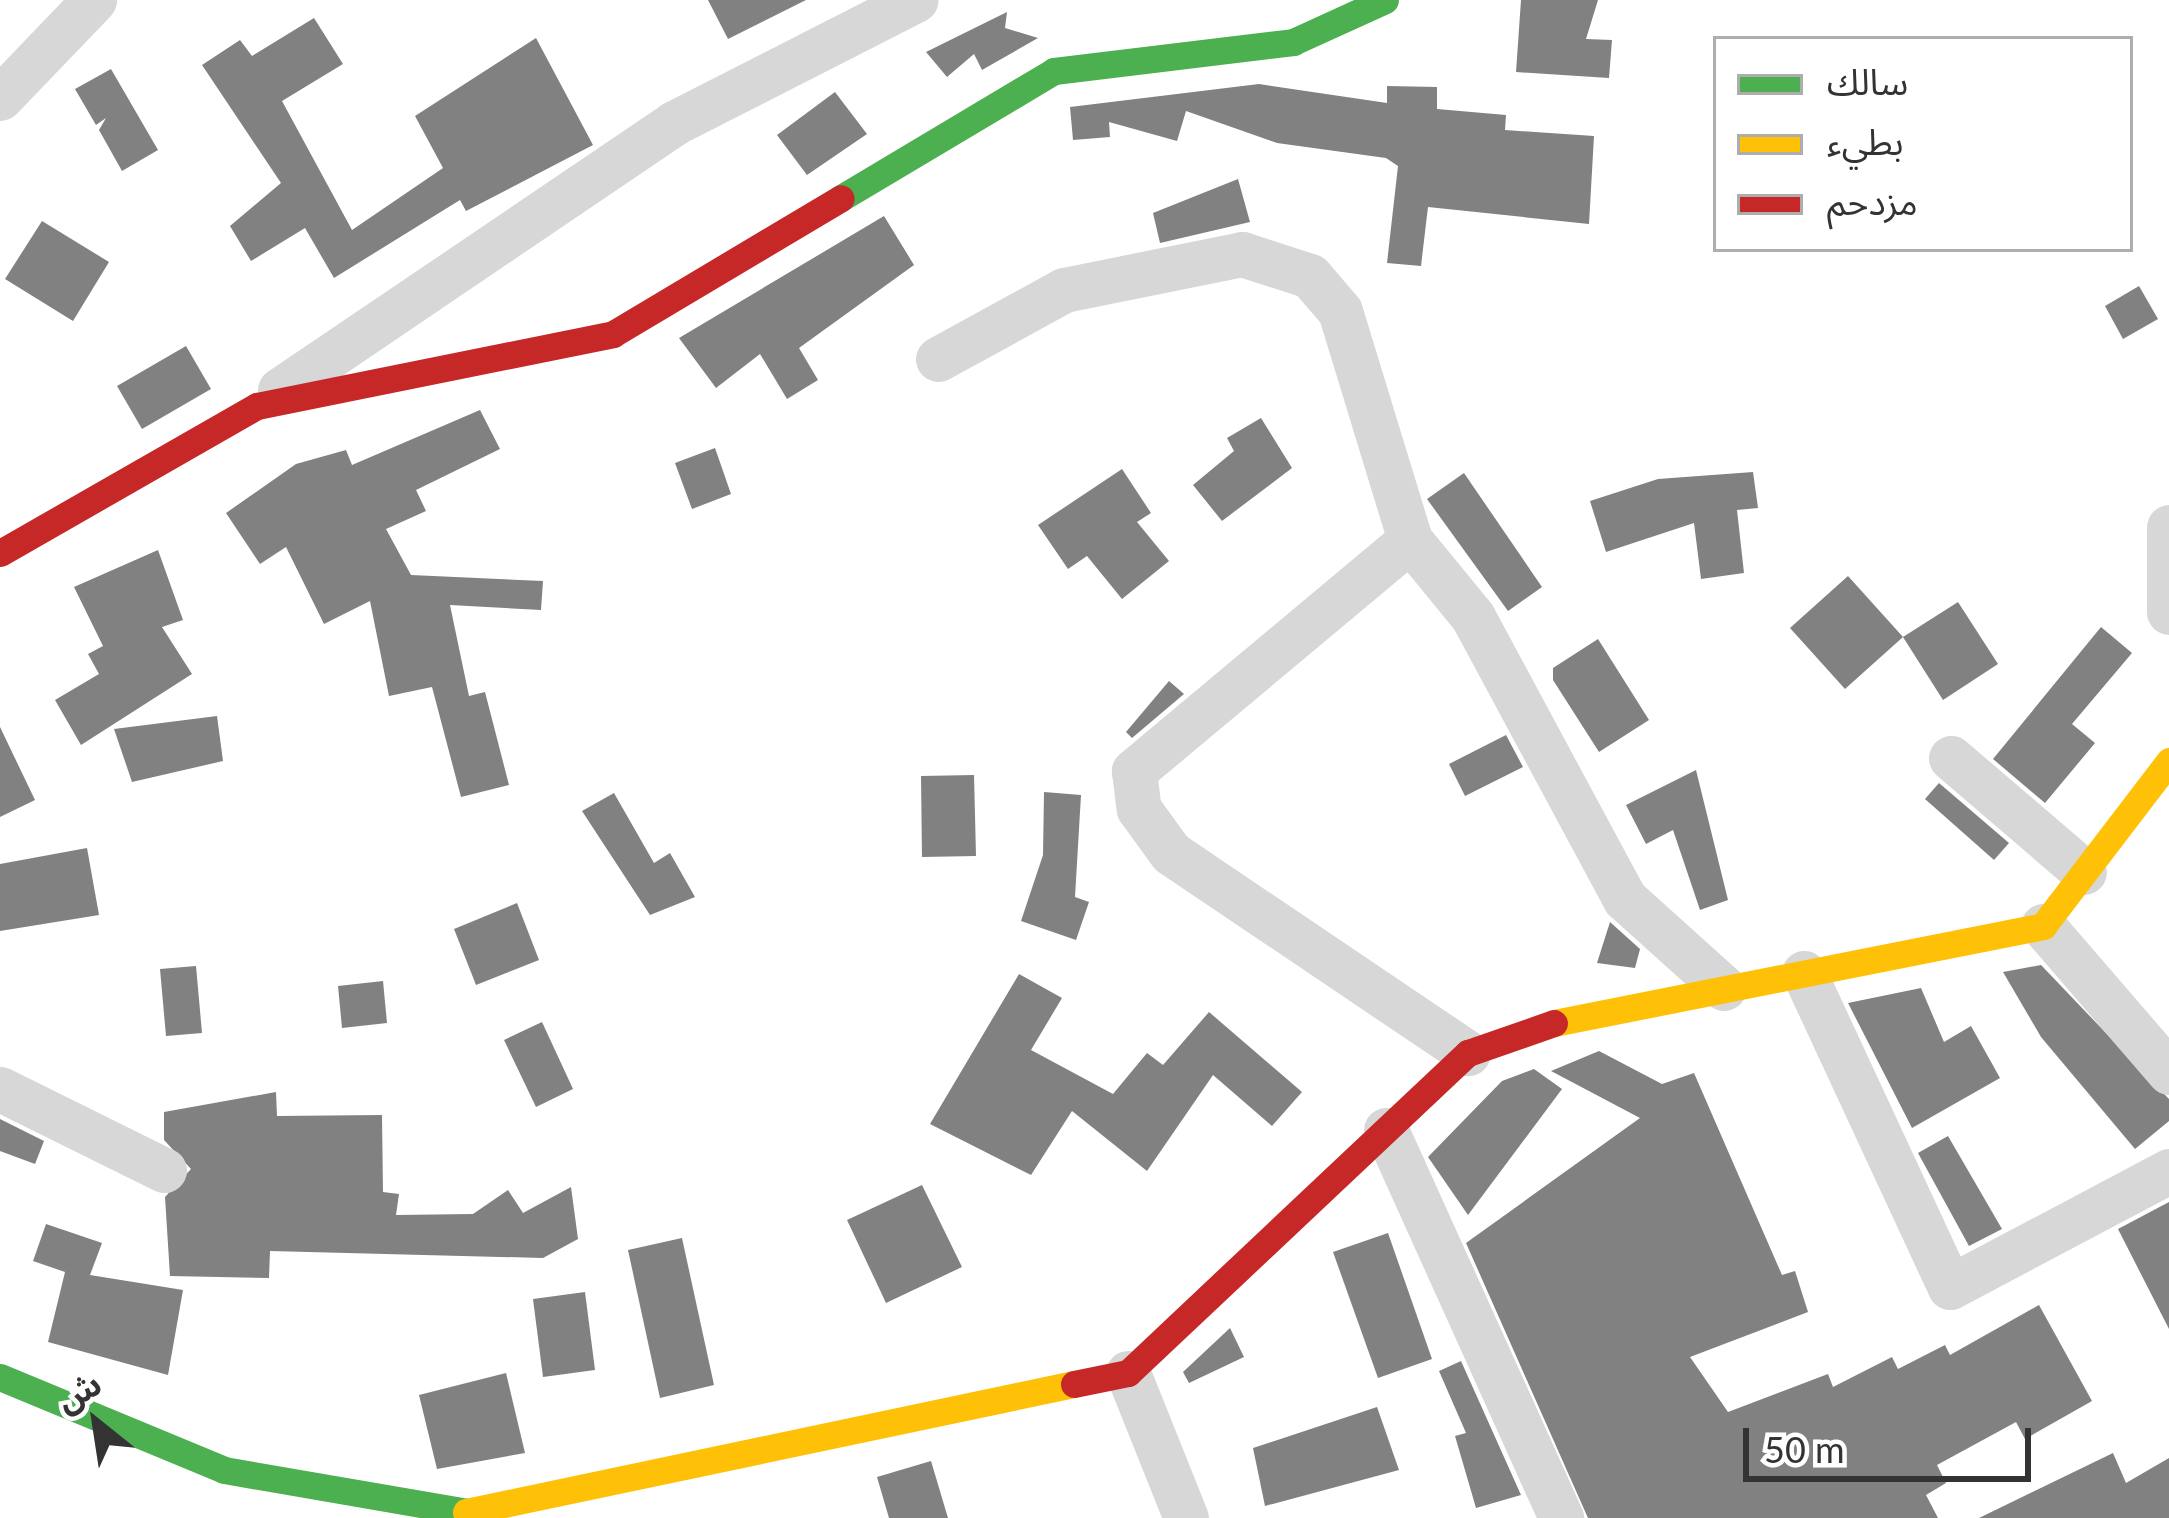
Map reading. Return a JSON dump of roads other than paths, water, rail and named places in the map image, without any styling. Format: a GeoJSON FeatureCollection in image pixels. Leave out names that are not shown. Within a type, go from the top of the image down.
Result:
{"type":"FeatureCollection","features":[{"type":"Feature","properties":{"kind":"street"},"geometry":{"type":"LineString","coordinates":[[0,98],[94,0]]}},
{"type":"Feature","properties":{"kind":"street"},"geometry":{"type":"LineString","coordinates":[[2,548],[257,406],[674,123],[915,0]]}},
{"type":"Feature","properties":{"kind":"street"},"geometry":{"type":"LineString","coordinates":[[257,406],[613,334],[1054,71],[1293,42],[1385,0]]}},
{"type":"Feature","properties":{"kind":"street"},"geometry":{"type":"LineString","coordinates":[[938,359],[1064,290],[1242,254],[1310,276],[1340,311],[1409,540],[1473,617],[1625,899],[1724,988]]}},
{"type":"Feature","properties":{"kind":"street"},"geometry":{"type":"LineString","coordinates":[[2169,527],[2169,612]]}},
{"type":"Feature","properties":{"kind":"street"},"geometry":{"type":"LineString","coordinates":[[1409,540],[1134,771],[1138,809],[1172,853],[1468,1053]]}},
{"type":"Feature","properties":{"kind":"street"},"geometry":{"type":"LineString","coordinates":[[1951,758],[2084,872]]}},
{"type":"Feature","properties":{"kind":"street"},"geometry":{"type":"LineString","coordinates":[[0,1377],[224,1470],[466,1512],[1128,1373],[1468,1053],[1558,1021],[2043,926],[2169,760]]}},
{"type":"Feature","properties":{"kind":"street"},"geometry":{"type":"LineString","coordinates":[[2043,926],[2169,1072]]}},
{"type":"Feature","properties":{"kind":"street"},"geometry":{"type":"LineString","coordinates":[[1804,973],[1950,1287],[2169,1171]]}},
{"type":"Feature","properties":{"kind":"street"},"geometry":{"type":"LineString","coordinates":[[0,1089],[164,1170]]}},
{"type":"Feature","properties":{"kind":"street"},"geometry":{"type":"LineString","coordinates":[[1386,1130],[1561,1518]]}},
{"type":"Feature","properties":{"kind":"street"},"geometry":{"type":"LineString","coordinates":[[1128,1373],[1186,1518]]}}]}
